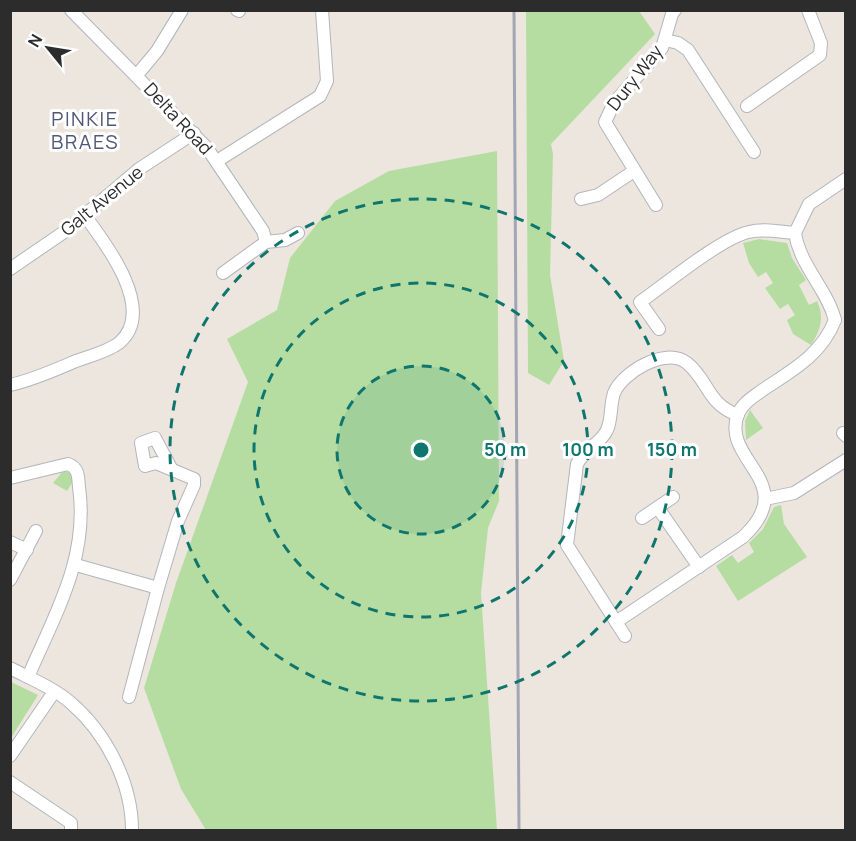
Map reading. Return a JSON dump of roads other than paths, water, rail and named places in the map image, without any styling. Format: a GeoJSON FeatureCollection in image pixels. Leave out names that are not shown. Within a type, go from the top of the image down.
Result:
{"type":"FeatureCollection","features":[{"type":"Feature","properties":{"kind":"street","name":"Delta Road"},"geometry":{"type":"LineString","coordinates":[[71,10],[194,133],[218,161],[262,231],[266,242]]}},
{"type":"Feature","properties":{"kind":"street"},"geometry":{"type":"LineString","coordinates":[[137,75],[157,51],[182,10]]}},
{"type":"Feature","properties":{"kind":"street"},"geometry":{"type":"LineString","coordinates":[[218,161],[320,96],[327,81],[322,10]]}},
{"type":"Feature","properties":{"kind":"street"},"geometry":{"type":"LineString","coordinates":[[747,106],[820,55],[821,43],[808,10]]}},
{"type":"Feature","properties":{"kind":"street","name":"Dury Way"},"geometry":{"type":"LineString","coordinates":[[656,205],[607,127],[606,115],[657,56],[674,12]]}},
{"type":"Feature","properties":{"kind":"street"},"geometry":{"type":"LineString","coordinates":[[665,40],[678,42],[688,50],[754,152]]}},
{"type":"Feature","properties":{"kind":"street","name":"Galt Avenue"},"geometry":{"type":"LineString","coordinates":[[10,269],[86,216],[139,170],[194,133]]}},
{"type":"Feature","properties":{"kind":"street"},"geometry":{"type":"LineString","coordinates":[[581,199],[598,195],[634,171]]}},
{"type":"Feature","properties":{"kind":"street"},"geometry":{"type":"LineString","coordinates":[[616,622],[751,530],[762,512],[765,498],[758,477],[740,447],[737,435],[738,415],[749,400],[814,354],[840,320],[802,257],[795,233],[809,204],[846,179]]}},
{"type":"Feature","properties":{"kind":"street"},"geometry":{"type":"LineString","coordinates":[[10,385],[114,346],[130,329],[134,313],[131,297],[114,258],[86,216]]}},
{"type":"Feature","properties":{"kind":"street"},"geometry":{"type":"LineString","coordinates":[[659,329],[640,302],[685,270],[724,243],[748,232],[795,233]]}},
{"type":"Feature","properties":{"kind":"street"},"geometry":{"type":"LineString","coordinates":[[223,273],[266,242],[285,240],[298,233]]}},
{"type":"Feature","properties":{"kind":"street"},"geometry":{"type":"LineString","coordinates":[[625,636],[570,552],[566,538],[577,464],[582,454],[607,431],[615,391],[652,360],[673,356],[690,365],[716,404],[738,415]]}},
{"type":"Feature","properties":{"kind":"street"},"geometry":{"type":"LineString","coordinates":[[765,498],[794,493],[846,460]]}},
{"type":"Feature","properties":{"kind":"street"},"geometry":{"type":"LineString","coordinates":[[10,478],[68,464],[78,472],[82,504],[76,565],[28,677]]}},
{"type":"Feature","properties":{"kind":"street"},"geometry":{"type":"LineString","coordinates":[[129,697],[175,532],[194,485],[194,479],[172,470]]}},
{"type":"Feature","properties":{"kind":"street"},"geometry":{"type":"LineString","coordinates":[[642,518],[673,497]]}},
{"type":"Feature","properties":{"kind":"street"},"geometry":{"type":"LineString","coordinates":[[658,508],[699,567]]}},
{"type":"Feature","properties":{"kind":"street"},"geometry":{"type":"LineString","coordinates":[[10,580],[36,531]]}},
{"type":"Feature","properties":{"kind":"street"},"geometry":{"type":"LineString","coordinates":[[10,542],[27,550]]}},
{"type":"Feature","properties":{"kind":"street"},"geometry":{"type":"LineString","coordinates":[[76,565],[158,588]]}},
{"type":"Feature","properties":{"kind":"street"},"geometry":{"type":"LineString","coordinates":[[10,668],[72,704],[100,736],[117,763],[132,816],[132,831]]}},
{"type":"Feature","properties":{"kind":"street"},"geometry":{"type":"LineString","coordinates":[[10,756],[54,692]]}},
{"type":"Feature","properties":{"kind":"street"},"geometry":{"type":"LineString","coordinates":[[10,782],[71,823],[71,831]]}},
{"type":"Feature","properties":{"kind":"railway"},"geometry":{"type":"LineString","coordinates":[[514,10],[519,830]]}},
{"type":"Feature","properties":{"kind":"district","name":"PINKIE BRAES"},"geometry":{"type":"Point","coordinates":[85,130]}}]}
